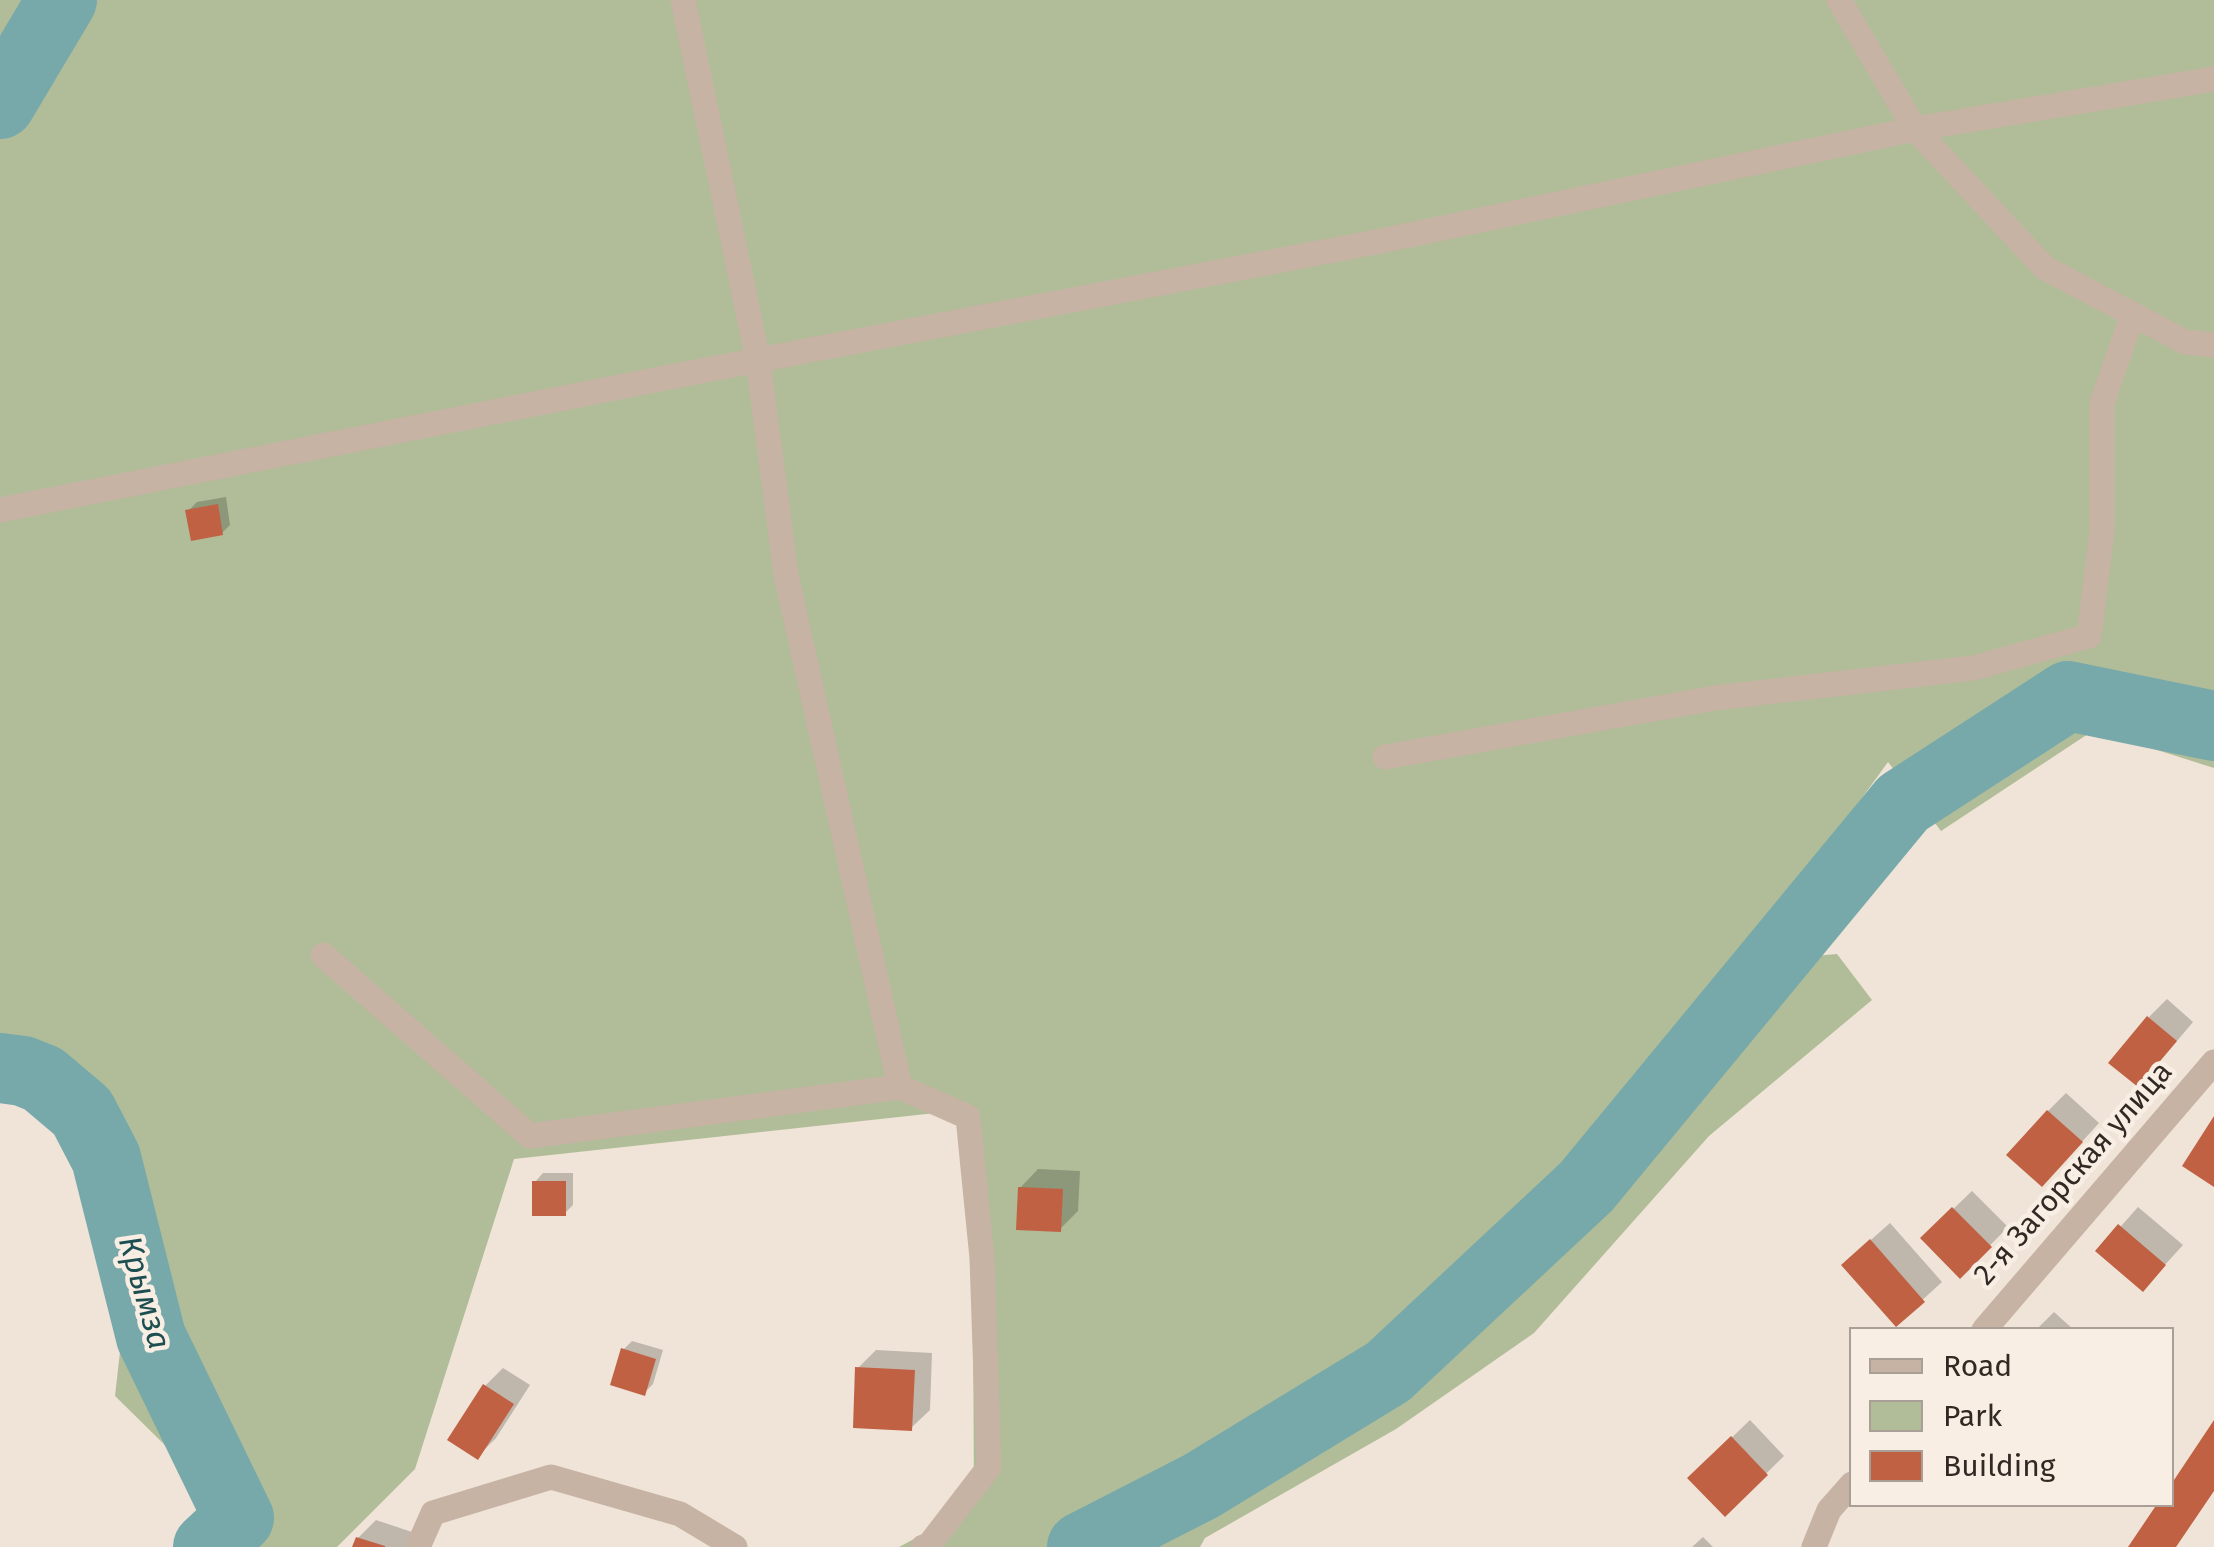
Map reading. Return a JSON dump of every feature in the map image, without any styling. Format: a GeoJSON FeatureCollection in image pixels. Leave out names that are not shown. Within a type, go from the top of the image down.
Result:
{"type":"FeatureCollection","features":[{"type":"Feature","properties":{"kind":"street"},"geometry":{"type":"LineString","coordinates":[[682,0],[758,360],[786,574],[900,1087]]}},
{"type":"Feature","properties":{"kind":"street"},"geometry":{"type":"LineString","coordinates":[[1839,0],[1916,129],[2046,268],[2185,342],[2214,346]]}},
{"type":"Feature","properties":{"kind":"street"},"geometry":{"type":"LineString","coordinates":[[0,510],[1376,242],[1916,129],[2214,78]]}},
{"type":"Feature","properties":{"kind":"street"},"geometry":{"type":"LineString","coordinates":[[1386,757],[1716,698],[1974,668],[2089,636],[2102,532],[2102,403],[2133,314]]}},
{"type":"Feature","properties":{"kind":"street"},"geometry":{"type":"LineString","coordinates":[[323,955],[530,1136],[900,1087],[968,1118],[982,1258],[989,1468],[923,1547]]}},
{"type":"Feature","properties":{"kind":"street","name":"2-я Загорская улица"},"geometry":{"type":"LineString","coordinates":[[1987,1327],[2214,1062]]}},
{"type":"Feature","properties":{"kind":"street"},"geometry":{"type":"LineString","coordinates":[[418,1547],[433,1513],[552,1476],[680,1514],[735,1547]]}},
{"type":"Feature","properties":{"kind":"street"},"geometry":{"type":"LineString","coordinates":[[1814,1547],[1829,1510],[1849,1487]]}},
{"type":"Feature","properties":{"kind":"green space"},"geometry":{"type":"Polygon","coordinates":[[[0,0],[2214,0],[2214,768],[2094,730],[1941,831],[1888,762],[1743,962],[1837,954],[1872,1000],[1709,1136],[1534,1333],[1396,1429],[1205,1538],[1200,1547],[899,1547],[974,1507],[972,1109],[514,1159],[415,1469],[337,1547],[216,1547],[239,1518],[115,1396],[134,1228],[24,1097],[0,1099],[0,0]]]}},
{"type":"Feature","properties":{"kind":"building"},"geometry":{"type":"Polygon","coordinates":[[[218,504],[223,535],[191,541],[185,510],[218,504]]]}},
{"type":"Feature","properties":{"kind":"building"},"geometry":{"type":"Polygon","coordinates":[[[2147,1016],[2177,1041],[2138,1087],[2108,1063],[2147,1016]]]}},
{"type":"Feature","properties":{"kind":"building"},"geometry":{"type":"Polygon","coordinates":[[[2047,1110],[2083,1142],[2042,1187],[2006,1155],[2047,1110]]]}},
{"type":"Feature","properties":{"kind":"building"},"geometry":{"type":"Polygon","coordinates":[[[2214,1116],[2214,1187],[2182,1166],[2214,1116]]]}},
{"type":"Feature","properties":{"kind":"building"},"geometry":{"type":"Polygon","coordinates":[[[532,1181],[566,1181],[566,1216],[532,1216],[532,1181]]]}},
{"type":"Feature","properties":{"kind":"building"},"geometry":{"type":"Polygon","coordinates":[[[1018,1187],[1063,1189],[1061,1232],[1016,1230],[1018,1187]]]}},
{"type":"Feature","properties":{"kind":"building"},"geometry":{"type":"Polygon","coordinates":[[[1952,1207],[1992,1247],[1960,1279],[1920,1238],[1952,1207]]]}},
{"type":"Feature","properties":{"kind":"building"},"geometry":{"type":"Polygon","coordinates":[[[2118,1224],[2166,1265],[2143,1292],[2095,1251],[2118,1224]]]}},
{"type":"Feature","properties":{"kind":"building"},"geometry":{"type":"Polygon","coordinates":[[[1870,1239],[1925,1302],[1896,1327],[1841,1265],[1870,1239]]]}},
{"type":"Feature","properties":{"kind":"building"},"geometry":{"type":"Polygon","coordinates":[[[621,1348],[656,1359],[645,1396],[610,1385],[621,1348]]]}},
{"type":"Feature","properties":{"kind":"building"},"geometry":{"type":"Polygon","coordinates":[[[855,1367],[915,1370],[912,1431],[853,1428],[855,1367]]]}},
{"type":"Feature","properties":{"kind":"building"},"geometry":{"type":"Polygon","coordinates":[[[483,1384],[514,1404],[478,1460],[447,1440],[483,1384]]]}},
{"type":"Feature","properties":{"kind":"building"},"geometry":{"type":"Polygon","coordinates":[[[2214,1420],[2214,1491],[2176,1547],[2128,1547],[2155,1507],[2174,1507],[2174,1480],[2214,1420]]]}},
{"type":"Feature","properties":{"kind":"building"},"geometry":{"type":"Polygon","coordinates":[[[1731,1436],[1768,1475],[1725,1517],[1687,1478],[1731,1436]]]}},
{"type":"Feature","properties":{"kind":"building"},"geometry":{"type":"Polygon","coordinates":[[[356,1537],[385,1546],[385,1547],[352,1547],[356,1537]]]}},
{"type":"Feature","properties":{"kind":"waterway","name":"Крымза"},"geometry":{"type":"LineString","coordinates":[[0,104],[62,0]]}},
{"type":"Feature","properties":{"kind":"waterway"},"geometry":{"type":"LineString","coordinates":[[1082,1547],[1201,1486],[1388,1372],[1586,1187],[1903,803],[2068,696],[2214,726]]}},
{"type":"Feature","properties":{"kind":"waterway","name":"Крымза"},"geometry":{"type":"LineString","coordinates":[[0,1068],[43,1079],[82,1112],[106,1158],[151,1337],[239,1518],[208,1547]]}}]}
